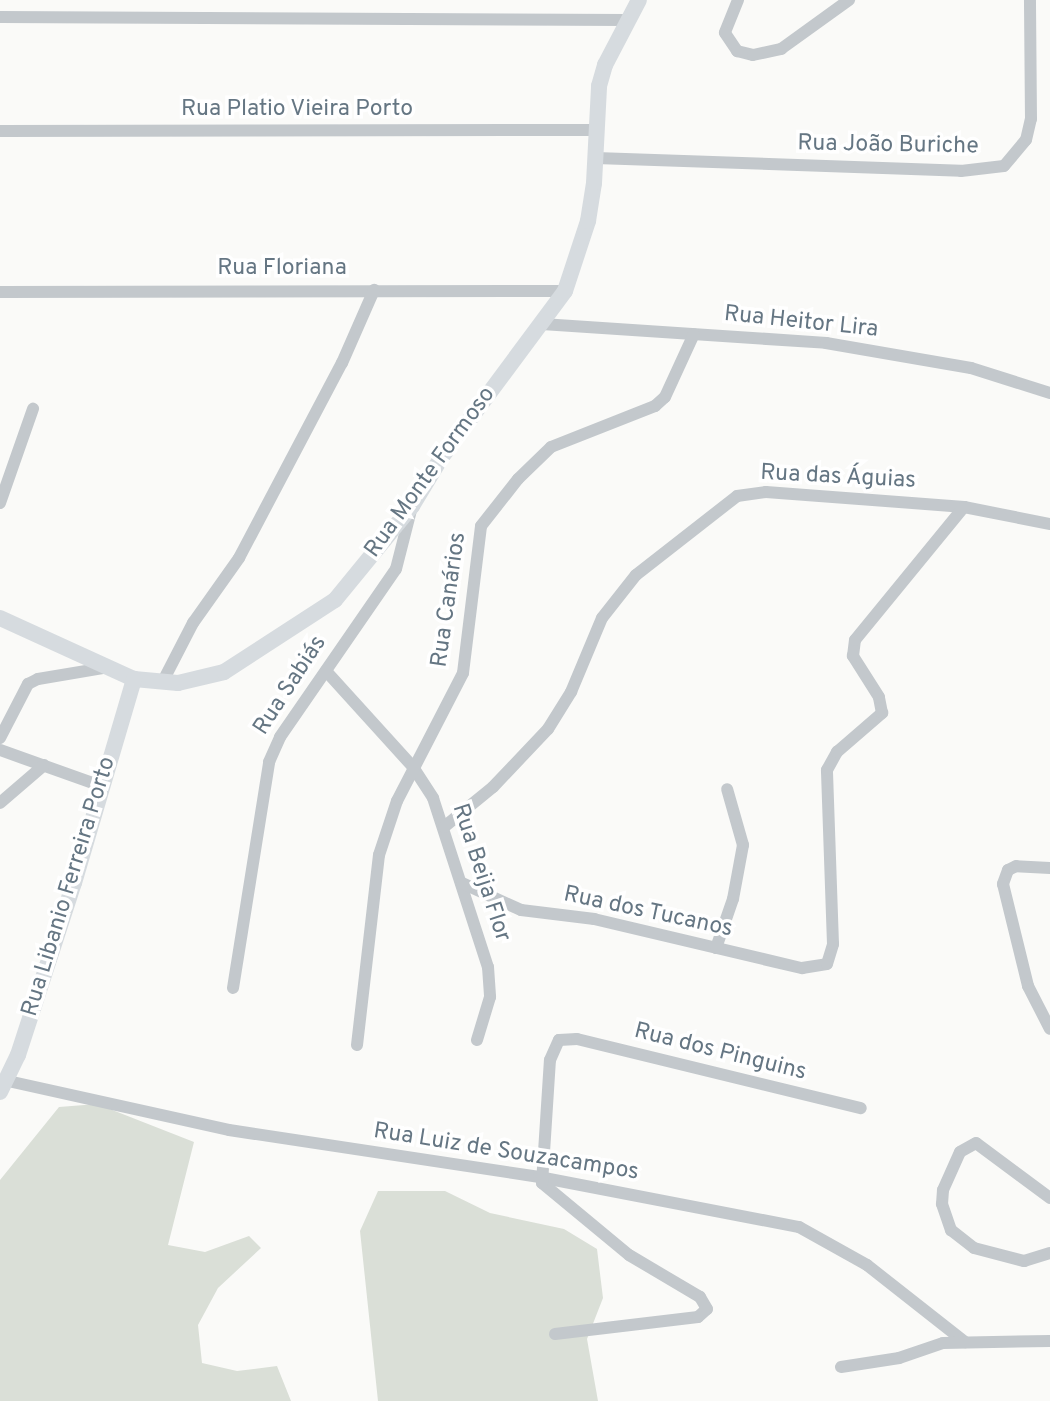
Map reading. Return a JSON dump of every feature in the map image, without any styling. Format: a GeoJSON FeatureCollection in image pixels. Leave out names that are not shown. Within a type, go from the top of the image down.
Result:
{"type":"FeatureCollection","features":[{"type":"Feature","properties":{"kind":"street","name":"Rua Monte Formoso"},"geometry":{"type":"LineString","coordinates":[[0,618],[134,679],[162,683],[196,681],[224,672],[321,611],[346,588],[412,506],[441,458],[565,291],[588,221],[596,158],[594,131],[605,65],[639,0]]}},
{"type":"Feature","properties":{"kind":"street"},"geometry":{"type":"LineString","coordinates":[[738,0],[725,33],[737,51],[753,55],[781,49],[849,0]]}},
{"type":"Feature","properties":{"kind":"street","name":"Rua João Buriche"},"geometry":{"type":"LineString","coordinates":[[596,158],[961,171],[1004,166],[1026,140],[1031,119],[1030,0]]}},
{"type":"Feature","properties":{"kind":"street"},"geometry":{"type":"LineString","coordinates":[[0,17],[627,20]]}},
{"type":"Feature","properties":{"kind":"street","name":"Rua Platio Vieira Porto"},"geometry":{"type":"LineString","coordinates":[[0,131],[594,131]]}},
{"type":"Feature","properties":{"kind":"street"},"geometry":{"type":"LineString","coordinates":[[162,683],[193,623],[239,558],[342,363],[374,290]]}},
{"type":"Feature","properties":{"kind":"street","name":"Rua Floriana"},"geometry":{"type":"LineString","coordinates":[[0,292],[565,291]]}},
{"type":"Feature","properties":{"kind":"street","name":"Rua Heitor Lira"},"geometry":{"type":"LineString","coordinates":[[542,324],[790,339],[971,368],[1050,393]]}},
{"type":"Feature","properties":{"kind":"street","name":"Rua Canários"},"geometry":{"type":"LineString","coordinates":[[357,1045],[379,855],[391,814],[463,673],[481,526],[517,479],[551,447],[655,406],[665,397],[694,334]]}},
{"type":"Feature","properties":{"kind":"street"},"geometry":{"type":"LineString","coordinates":[[0,503],[33,409]]}},
{"type":"Feature","properties":{"kind":"street","name":"Rua das Águias"},"geometry":{"type":"LineString","coordinates":[[444,827],[493,787],[548,729],[571,692],[602,618],[636,575],[728,501],[766,492],[964,507],[1050,524]]}},
{"type":"Feature","properties":{"kind":"street","name":"Rua Sabiás"},"geometry":{"type":"LineString","coordinates":[[233,988],[269,761],[280,737],[396,569],[412,506]]}},
{"type":"Feature","properties":{"kind":"street","name":"Rua dos Tucanos"},"geometry":{"type":"LineString","coordinates":[[462,883],[512,908],[594,919],[803,968],[829,962],[833,944],[827,770],[837,752],[882,713],[879,697],[853,656],[855,640],[964,507]]}},
{"type":"Feature","properties":{"kind":"street"},"geometry":{"type":"LineString","coordinates":[[0,738],[28,684],[38,679],[110,667]]}},
{"type":"Feature","properties":{"kind":"street","name":"Rua Beija Flor"},"geometry":{"type":"LineString","coordinates":[[326,671],[413,767],[444,827],[490,983],[477,1040]]}},
{"type":"Feature","properties":{"kind":"street","name":"Rua Libanio Ferreira Porto"},"geometry":{"type":"LineString","coordinates":[[4,1087],[134,679]]}},
{"type":"Feature","properties":{"kind":"street"},"geometry":{"type":"LineString","coordinates":[[0,750],[101,786]]}},
{"type":"Feature","properties":{"kind":"street"},"geometry":{"type":"LineString","coordinates":[[0,803],[44,765]]}},
{"type":"Feature","properties":{"kind":"street"},"geometry":{"type":"LineString","coordinates":[[716,948],[733,899],[743,845],[727,789]]}},
{"type":"Feature","properties":{"kind":"street"},"geometry":{"type":"LineString","coordinates":[[1050,868],[1016,866],[1008,870],[1003,884],[1028,986],[1050,1029]]}},
{"type":"Feature","properties":{"kind":"street","name":"Rua dos Pinguins"},"geometry":{"type":"LineString","coordinates":[[539,1177],[550,1060],[559,1040],[569,1038],[860,1108]]}},
{"type":"Feature","properties":{"kind":"street","name":"Rua Luiz de Souzacampos"},"geometry":{"type":"LineString","coordinates":[[4,1087],[229,1130],[539,1177],[799,1227],[867,1265],[965,1342]]}},
{"type":"Feature","properties":{"kind":"street"},"geometry":{"type":"LineString","coordinates":[[1050,1198],[976,1143],[960,1152],[943,1190],[942,1204],[951,1230],[974,1248],[1024,1261],[1050,1253]]}},
{"type":"Feature","properties":{"kind":"street"},"geometry":{"type":"LineString","coordinates":[[539,1177],[559,1202],[629,1255],[700,1297],[707,1309],[691,1318],[555,1334]]}},
{"type":"Feature","properties":{"kind":"street"},"geometry":{"type":"LineString","coordinates":[[841,1367],[898,1358],[927,1346],[965,1342],[1050,1342]]}},
{"type":"Feature","properties":{"kind":"shaded area"},"geometry":{"type":"Polygon","coordinates":[[[97,1104],[194,1142],[168,1245],[205,1252],[249,1236],[261,1248],[218,1288],[198,1325],[202,1363],[237,1371],[277,1366],[291,1401],[0,1401],[0,1180],[59,1107],[97,1104]]]}},
{"type":"Feature","properties":{"kind":"shaded area"},"geometry":{"type":"Polygon","coordinates":[[[378,1191],[445,1191],[490,1213],[564,1229],[597,1249],[603,1298],[587,1339],[598,1401],[378,1401],[360,1231],[378,1191]]]}}]}
